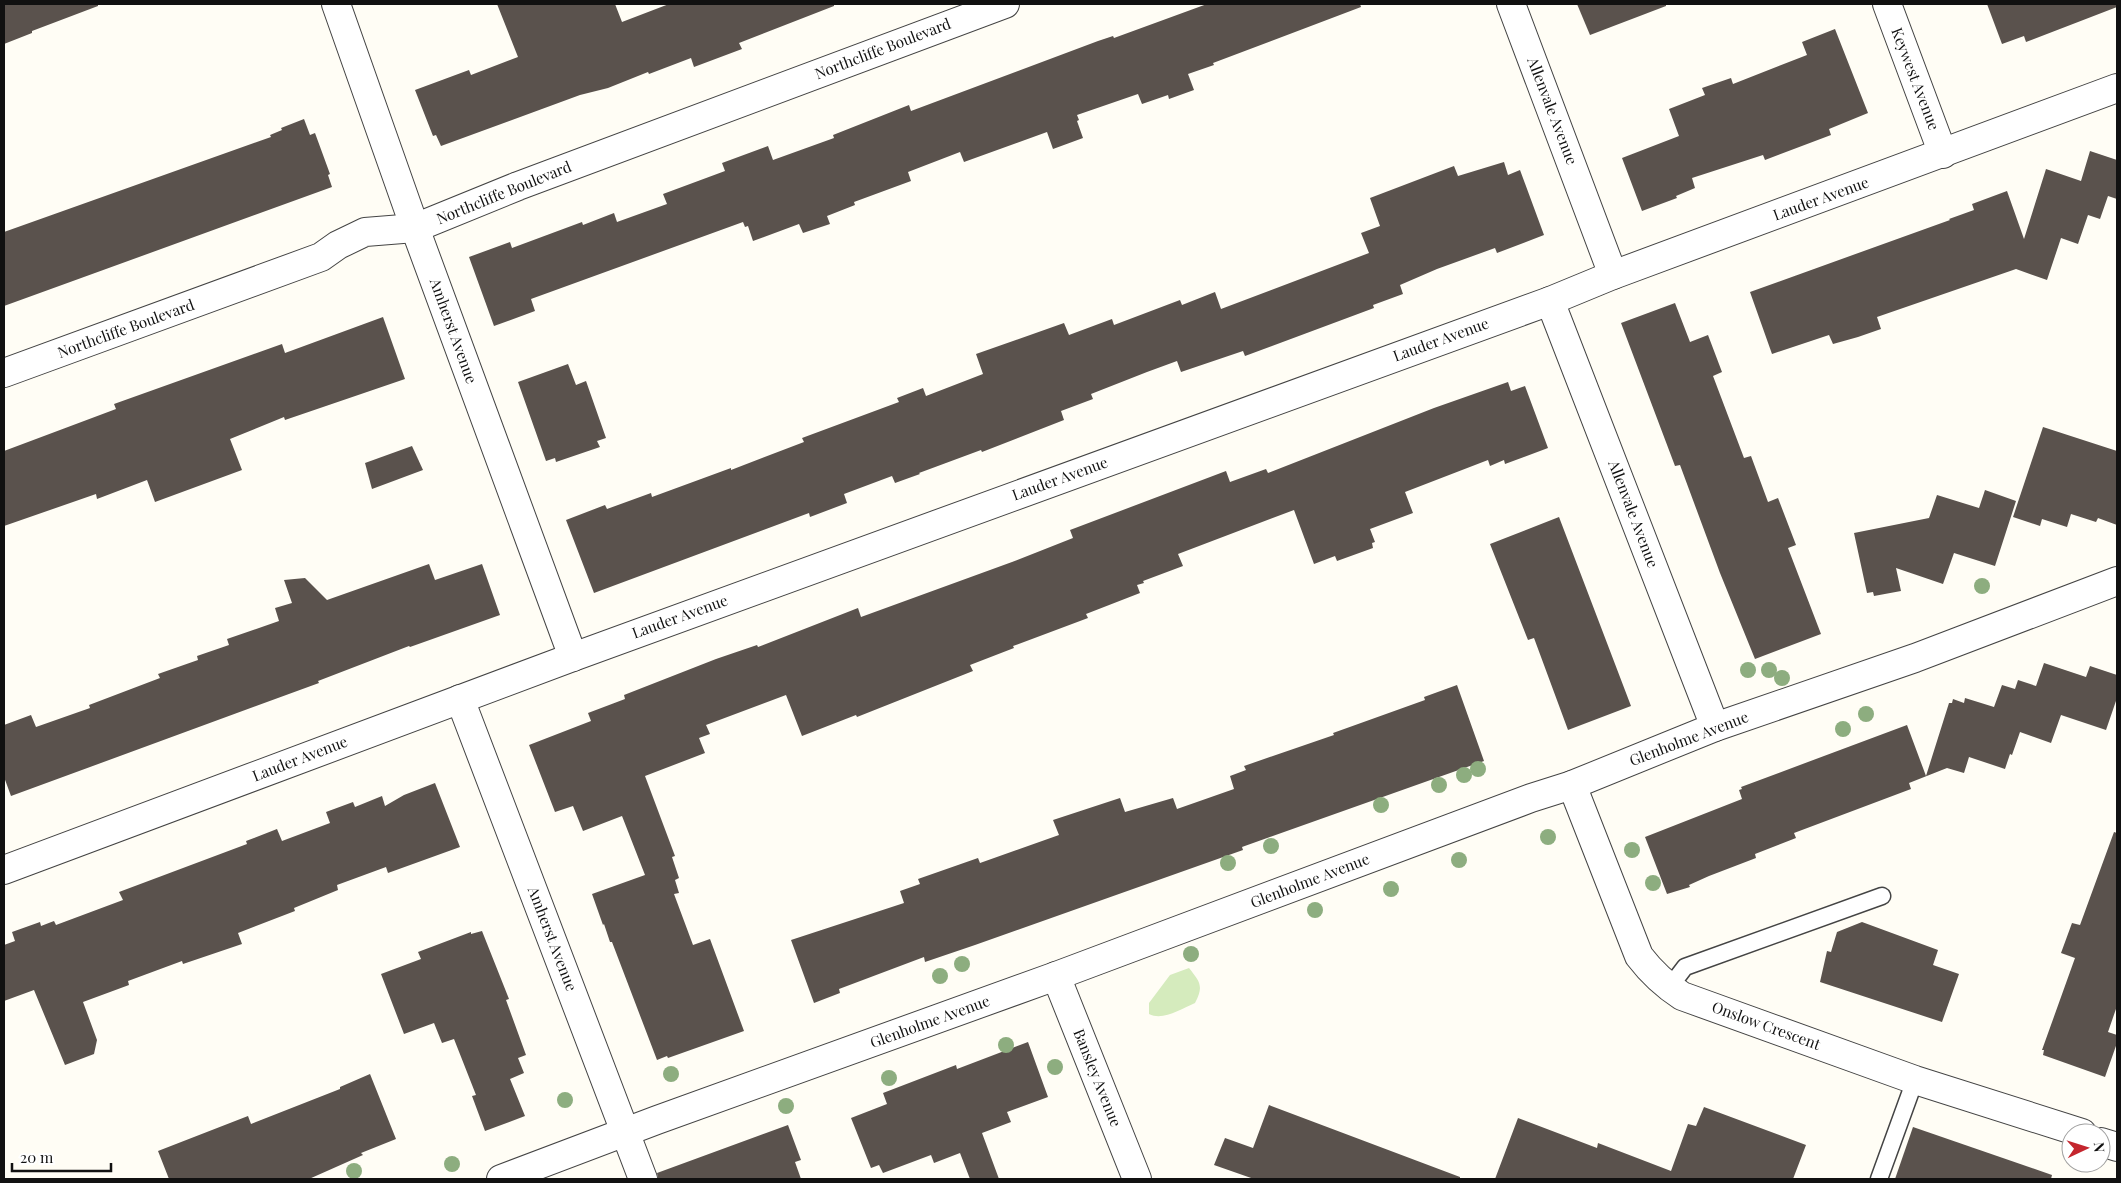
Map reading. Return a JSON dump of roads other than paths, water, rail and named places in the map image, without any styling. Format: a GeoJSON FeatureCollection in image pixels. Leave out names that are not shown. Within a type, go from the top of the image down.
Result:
{"type":"FeatureCollection","features":[{"type":"Feature","properties":{"kind":"street","name":"Amherst Avenue"},"geometry":{"type":"LineString","coordinates":[[336,4],[415,228],[573,656]]}},
{"type":"Feature","properties":{"kind":"street","name":"Northcliffe Boulevard"},"geometry":{"type":"LineString","coordinates":[[4,373],[321,257],[338,245],[365,232],[415,228],[518,186],[1005,4]]}},
{"type":"Feature","properties":{"kind":"street","name":"Allenvale Avenue"},"geometry":{"type":"LineString","coordinates":[[1511,4],[1613,275]]}},
{"type":"Feature","properties":{"kind":"street","name":"Keywest Avenue"},"geometry":{"type":"LineString","coordinates":[[1886,4],[1943,154]]}},
{"type":"Feature","properties":{"kind":"street","name":"Lauder Avenue"},"geometry":{"type":"LineString","coordinates":[[4,870],[573,656],[1550,300],[2117,88]]}},
{"type":"Feature","properties":{"kind":"street","name":"Allenvale Avenue"},"geometry":{"type":"LineString","coordinates":[[1550,300],[1715,727]]}},
{"type":"Feature","properties":{"kind":"street","name":"Glenholme Avenue"},"geometry":{"type":"LineString","coordinates":[[501,1179],[625,1132],[1056,976],[1530,798],[1572,784],[1715,727],[1915,658],[2117,580]]}},
{"type":"Feature","properties":{"kind":"street","name":"Amherst Avenue"},"geometry":{"type":"LineString","coordinates":[[460,699],[643,1179]]}},
{"type":"Feature","properties":{"kind":"street","name":"Onslow Crescent"},"geometry":{"type":"LineString","coordinates":[[1572,784],[1639,956],[1651,972],[1669,988],[1682,996],[1915,1080],[2061,1126]]}},
{"type":"Feature","properties":{"kind":"street","name":"Bansley Avenue"},"geometry":{"type":"LineString","coordinates":[[1056,976],[1137,1179]]}},
{"type":"Feature","properties":{"kind":"lane"},"geometry":{"type":"LineString","coordinates":[[1669,988],[1685,967],[1882,896]]}},
{"type":"Feature","properties":{"kind":"lane"},"geometry":{"type":"LineString","coordinates":[[1879,1179],[1915,1080]]}}]}
